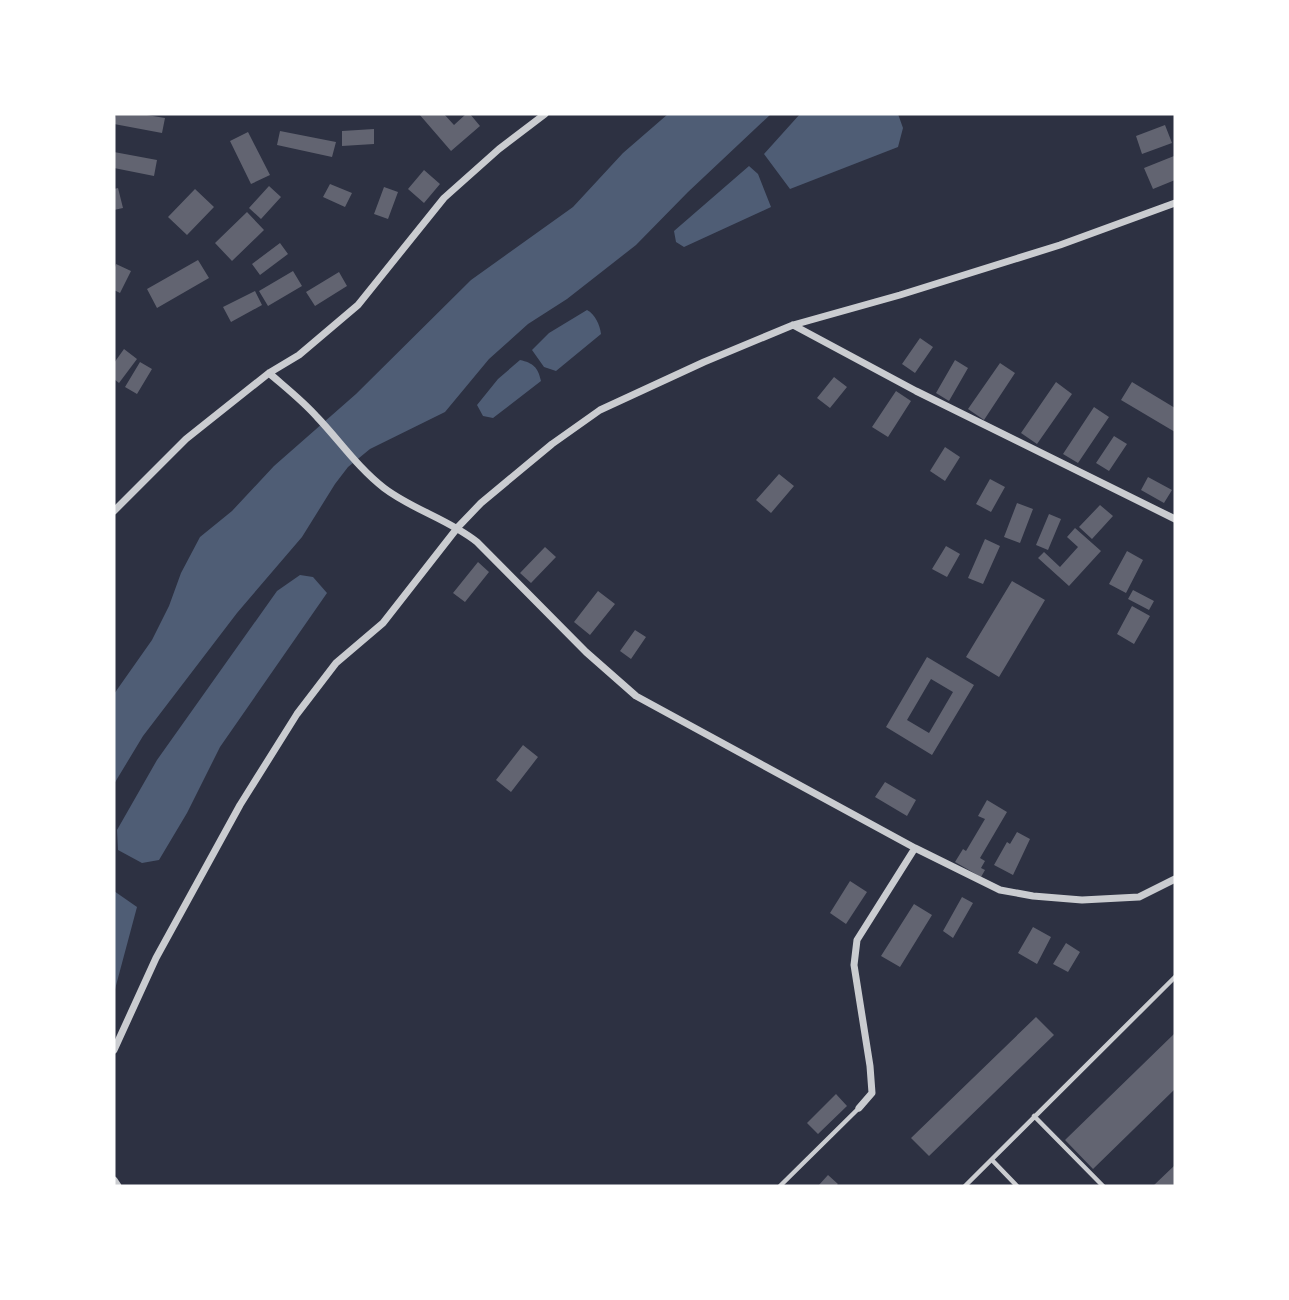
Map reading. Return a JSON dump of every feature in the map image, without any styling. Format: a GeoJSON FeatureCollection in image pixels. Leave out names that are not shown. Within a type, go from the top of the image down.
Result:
{"type":"FeatureCollection","features":[{"type":"Feature","properties":{"kind":"street"},"geometry":{"type":"LineString","coordinates":[[114,511],[186,439],[269,373],[299,355],[358,305],[444,198],[499,149],[545,114]]}},
{"type":"Feature","properties":{"kind":"street"},"geometry":{"type":"LineString","coordinates":[[114,1050],[156,958],[233,817],[297,715],[336,663],[383,623],[458,527],[481,503],[552,444],[600,410],[793,325],[888,299],[1060,245],[1175,204]]}},
{"type":"Feature","properties":{"kind":"street"},"geometry":{"type":"LineString","coordinates":[[793,325],[916,391],[1175,519]]}},
{"type":"Feature","properties":{"kind":"street"},"geometry":{"type":"LineString","coordinates":[[269,373],[316,415],[359,466],[383,487],[417,509],[458,527],[477,542],[586,652],[636,696],[915,848],[1000,890],[1082,900],[1139,897],[1175,879]]}},
{"type":"Feature","properties":{"kind":"street"},"geometry":{"type":"LineString","coordinates":[[859,1108],[872,1093],[854,965],[858,940],[915,848]]}},
{"type":"Feature","properties":{"kind":"street"},"geometry":{"type":"LineString","coordinates":[[114,1180],[118,1186]]}},
{"type":"Feature","properties":{"kind":"lane"},"geometry":{"type":"LineString","coordinates":[[965,1186],[1175,977]]}},
{"type":"Feature","properties":{"kind":"lane"},"geometry":{"type":"LineString","coordinates":[[780,1186],[859,1108]]}},
{"type":"Feature","properties":{"kind":"lane"},"geometry":{"type":"LineString","coordinates":[[1034,1116],[1103,1186]]}},
{"type":"Feature","properties":{"kind":"lane"},"geometry":{"type":"LineString","coordinates":[[992,1160],[1017,1186]]}},
{"type":"Feature","properties":{"kind":"water"},"geometry":{"type":"Polygon","coordinates":[[[668,114],[771,114],[636,245],[567,299],[528,324],[489,359],[445,412],[370,449],[348,467],[302,537],[237,613],[143,736],[114,784],[114,694],[152,640],[200,537],[232,511],[274,466],[356,394],[471,280],[573,207],[623,153],[668,114]]]}},
{"type":"Feature","properties":{"kind":"water"},"geometry":{"type":"Polygon","coordinates":[[[800,114],[898,114],[903,128],[898,147],[790,189],[764,154],[800,114]]]}},
{"type":"Feature","properties":{"kind":"water"},"geometry":{"type":"Polygon","coordinates":[[[749,166],[758,174],[771,207],[684,247],[676,242],[674,231],[749,166]]]}},
{"type":"Feature","properties":{"kind":"water"},"geometry":{"type":"Polygon","coordinates":[[[587,310],[597,320],[601,334],[556,371],[544,367],[532,350],[549,333],[587,310]]]}},
{"type":"Feature","properties":{"kind":"water"},"geometry":{"type":"Polygon","coordinates":[[[520,360],[534,366],[541,381],[493,418],[483,416],[477,405],[498,379],[520,360]]]}},
{"type":"Feature","properties":{"kind":"water"},"geometry":{"type":"Polygon","coordinates":[[[300,575],[313,577],[327,593],[220,747],[187,813],[159,860],[142,863],[118,850],[117,830],[157,760],[277,591],[300,575]]]}},
{"type":"Feature","properties":{"kind":"water"},"geometry":{"type":"Polygon","coordinates":[[[114,891],[137,907],[114,993],[114,891]]]}},
{"type":"Feature","properties":{"kind":"building"},"geometry":{"type":"Polygon","coordinates":[[[116,114],[165,118],[162,133],[114,124],[116,114]]]}},
{"type":"Feature","properties":{"kind":"building"},"geometry":{"type":"Polygon","coordinates":[[[419,114],[444,114],[454,125],[466,114],[470,114],[480,126],[451,151],[419,114]]]}},
{"type":"Feature","properties":{"kind":"building"},"geometry":{"type":"Polygon","coordinates":[[[1165,125],[1172,143],[1142,154],[1136,136],[1165,125]]]}},
{"type":"Feature","properties":{"kind":"building"},"geometry":{"type":"Polygon","coordinates":[[[374,129],[374,144],[342,146],[342,131],[374,129]]]}},
{"type":"Feature","properties":{"kind":"building"},"geometry":{"type":"Polygon","coordinates":[[[280,131],[336,142],[332,157],[277,145],[280,131]]]}},
{"type":"Feature","properties":{"kind":"building"},"geometry":{"type":"Polygon","coordinates":[[[248,132],[270,175],[251,184],[230,141],[248,132]]]}},
{"type":"Feature","properties":{"kind":"building"},"geometry":{"type":"Polygon","coordinates":[[[114,152],[157,160],[154,176],[114,168],[114,152]]]}},
{"type":"Feature","properties":{"kind":"building"},"geometry":{"type":"Polygon","coordinates":[[[1174,156],[1175,180],[1153,189],[1144,168],[1174,156]]]}},
{"type":"Feature","properties":{"kind":"building"},"geometry":{"type":"Polygon","coordinates":[[[424,170],[440,184],[424,203],[408,189],[424,170]]]}},
{"type":"Feature","properties":{"kind":"building"},"geometry":{"type":"Polygon","coordinates":[[[330,184],[352,193],[345,207],[323,197],[330,184]]]}},
{"type":"Feature","properties":{"kind":"building"},"geometry":{"type":"Polygon","coordinates":[[[269,186],[281,197],[261,219],[249,208],[269,186]]]}},
{"type":"Feature","properties":{"kind":"building"},"geometry":{"type":"Polygon","coordinates":[[[384,187],[398,192],[388,219],[374,214],[384,187]]]}},
{"type":"Feature","properties":{"kind":"building"},"geometry":{"type":"Polygon","coordinates":[[[118,188],[123,208],[114,210],[114,189],[118,188]]]}},
{"type":"Feature","properties":{"kind":"building"},"geometry":{"type":"Polygon","coordinates":[[[195,189],[214,207],[187,235],[168,217],[195,189]]]}},
{"type":"Feature","properties":{"kind":"building"},"geometry":{"type":"Polygon","coordinates":[[[247,212],[264,230],[232,261],[215,243],[247,212]]]}},
{"type":"Feature","properties":{"kind":"building"},"geometry":{"type":"Polygon","coordinates":[[[280,243],[288,254],[260,275],[252,264],[280,243]]]}},
{"type":"Feature","properties":{"kind":"building"},"geometry":{"type":"Polygon","coordinates":[[[198,260],[209,278],[157,308],[147,289],[198,260]]]}},
{"type":"Feature","properties":{"kind":"building"},"geometry":{"type":"Polygon","coordinates":[[[116,264],[131,271],[120,293],[114,290],[116,264]]]}},
{"type":"Feature","properties":{"kind":"building"},"geometry":{"type":"Polygon","coordinates":[[[293,271],[302,286],[268,306],[259,291],[293,271]]]}},
{"type":"Feature","properties":{"kind":"building"},"geometry":{"type":"Polygon","coordinates":[[[339,272],[347,286],[315,306],[306,292],[339,272]]]}},
{"type":"Feature","properties":{"kind":"building"},"geometry":{"type":"Polygon","coordinates":[[[255,291],[262,305],[231,322],[223,307],[255,291]]]}},
{"type":"Feature","properties":{"kind":"building"},"geometry":{"type":"Polygon","coordinates":[[[920,338],[933,347],[915,373],[902,364],[920,338]]]}},
{"type":"Feature","properties":{"kind":"building"},"geometry":{"type":"Polygon","coordinates":[[[124,349],[137,359],[119,383],[114,379],[114,363],[124,349]]]}},
{"type":"Feature","properties":{"kind":"building"},"geometry":{"type":"Polygon","coordinates":[[[955,360],[968,368],[949,401],[936,393],[955,360]]]}},
{"type":"Feature","properties":{"kind":"building"},"geometry":{"type":"Polygon","coordinates":[[[140,362],[152,369],[137,394],[125,387],[140,362]]]}},
{"type":"Feature","properties":{"kind":"building"},"geometry":{"type":"Polygon","coordinates":[[[1000,363],[1015,373],[984,420],[968,409],[1000,363]]]}},
{"type":"Feature","properties":{"kind":"building"},"geometry":{"type":"Polygon","coordinates":[[[834,377],[847,387],[830,408],[817,398],[834,377]]]}},
{"type":"Feature","properties":{"kind":"building"},"geometry":{"type":"Polygon","coordinates":[[[1056,382],[1072,394],[1037,444],[1021,433],[1056,382]]]}},
{"type":"Feature","properties":{"kind":"building"},"geometry":{"type":"Polygon","coordinates":[[[1132,382],[1175,408],[1175,432],[1121,400],[1132,382]]]}},
{"type":"Feature","properties":{"kind":"building"},"geometry":{"type":"Polygon","coordinates":[[[896,391],[911,401],[888,437],[872,427],[896,391]]]}},
{"type":"Feature","properties":{"kind":"building"},"geometry":{"type":"Polygon","coordinates":[[[1094,407],[1109,417],[1078,463],[1063,454],[1094,407]]]}},
{"type":"Feature","properties":{"kind":"building"},"geometry":{"type":"Polygon","coordinates":[[[1114,436],[1127,444],[1109,471],[1096,463],[1114,436]]]}},
{"type":"Feature","properties":{"kind":"building"},"geometry":{"type":"Polygon","coordinates":[[[945,447],[960,457],[945,481],[930,471],[945,447]]]}},
{"type":"Feature","properties":{"kind":"building"},"geometry":{"type":"Polygon","coordinates":[[[779,474],[794,486],[771,513],[756,500],[779,474]]]}},
{"type":"Feature","properties":{"kind":"building"},"geometry":{"type":"Polygon","coordinates":[[[1148,477],[1172,490],[1164,503],[1141,490],[1148,477]]]}},
{"type":"Feature","properties":{"kind":"building"},"geometry":{"type":"Polygon","coordinates":[[[990,479],[1005,487],[991,512],[976,504],[990,479]]]}},
{"type":"Feature","properties":{"kind":"building"},"geometry":{"type":"Polygon","coordinates":[[[1017,503],[1033,509],[1020,543],[1004,537],[1017,503]]]}},
{"type":"Feature","properties":{"kind":"building"},"geometry":{"type":"Polygon","coordinates":[[[1100,505],[1113,516],[1092,539],[1079,527],[1100,505]]]}},
{"type":"Feature","properties":{"kind":"building"},"geometry":{"type":"Polygon","coordinates":[[[1049,514],[1061,519],[1048,550],[1036,545],[1049,514]]]}},
{"type":"Feature","properties":{"kind":"building"},"geometry":{"type":"Polygon","coordinates":[[[1075,528],[1101,551],[1069,586],[1038,558],[1044,552],[1060,567],[1078,547],[1067,537],[1075,528]]]}},
{"type":"Feature","properties":{"kind":"building"},"geometry":{"type":"Polygon","coordinates":[[[985,539],[1000,546],[983,584],[968,578],[985,539]]]}},
{"type":"Feature","properties":{"kind":"building"},"geometry":{"type":"Polygon","coordinates":[[[946,546],[960,554],[947,577],[932,569],[946,546]]]}},
{"type":"Feature","properties":{"kind":"building"},"geometry":{"type":"Polygon","coordinates":[[[545,547],[556,557],[531,583],[520,573],[545,547]]]}},
{"type":"Feature","properties":{"kind":"building"},"geometry":{"type":"Polygon","coordinates":[[[1127,551],[1143,560],[1126,593],[1109,584],[1127,551]]]}},
{"type":"Feature","properties":{"kind":"building"},"geometry":{"type":"Polygon","coordinates":[[[478,562],[489,572],[465,602],[453,593],[478,562]]]}},
{"type":"Feature","properties":{"kind":"building"},"geometry":{"type":"Polygon","coordinates":[[[1012,581],[1045,600],[999,677],[966,657],[1012,581]]]}},
{"type":"Feature","properties":{"kind":"building"},"geometry":{"type":"Polygon","coordinates":[[[1133,590],[1154,601],[1149,610],[1128,599],[1133,590]]]}},
{"type":"Feature","properties":{"kind":"building"},"geometry":{"type":"Polygon","coordinates":[[[598,591],[615,604],[590,635],[574,622],[598,591]]]}},
{"type":"Feature","properties":{"kind":"building"},"geometry":{"type":"Polygon","coordinates":[[[1132,606],[1150,616],[1134,644],[1117,634],[1132,606]]]}},
{"type":"Feature","properties":{"kind":"building"},"geometry":{"type":"Polygon","coordinates":[[[635,630],[646,637],[631,659],[620,651],[635,630]]]}},
{"type":"Feature","properties":{"kind":"building"},"geometry":{"type":"Polygon","coordinates":[[[927,657],[974,685],[932,755],[886,727],[927,657]],[[931,679],[907,720],[929,733],[953,692],[931,679]]]}},
{"type":"Feature","properties":{"kind":"building"},"geometry":{"type":"Polygon","coordinates":[[[523,745],[538,757],[511,792],[496,780],[523,745]]]}},
{"type":"Feature","properties":{"kind":"building"},"geometry":{"type":"Polygon","coordinates":[[[885,782],[916,800],[907,816],[875,797],[885,782]]]}},
{"type":"Feature","properties":{"kind":"building"},"geometry":{"type":"Polygon","coordinates":[[[987,800],[1007,812],[980,858],[985,861],[981,868],[985,870],[981,877],[955,862],[963,849],[966,851],[985,819],[978,816],[987,800]]]}},
{"type":"Feature","properties":{"kind":"building"},"geometry":{"type":"Polygon","coordinates":[[[1017,832],[1030,839],[1013,875],[994,865],[1007,842],[1010,844],[1017,832]]]}},
{"type":"Feature","properties":{"kind":"building"},"geometry":{"type":"Polygon","coordinates":[[[850,881],[867,892],[846,924],[830,913],[850,881]]]}},
{"type":"Feature","properties":{"kind":"building"},"geometry":{"type":"Polygon","coordinates":[[[962,897],[973,903],[953,938],[943,931],[962,897]]]}},
{"type":"Feature","properties":{"kind":"building"},"geometry":{"type":"Polygon","coordinates":[[[914,904],[932,915],[900,967],[881,956],[914,904]]]}},
{"type":"Feature","properties":{"kind":"building"},"geometry":{"type":"Polygon","coordinates":[[[1033,927],[1051,937],[1037,964],[1018,953],[1033,927]]]}},
{"type":"Feature","properties":{"kind":"building"},"geometry":{"type":"Polygon","coordinates":[[[1066,943],[1080,952],[1068,972],[1053,964],[1066,943]]]}},
{"type":"Feature","properties":{"kind":"building"},"geometry":{"type":"Polygon","coordinates":[[[1036,1017],[1054,1035],[929,1156],[911,1138],[1036,1017]]]}},
{"type":"Feature","properties":{"kind":"building"},"geometry":{"type":"Polygon","coordinates":[[[1175,1033],[1175,1089],[1093,1169],[1065,1140],[1175,1033]]]}},
{"type":"Feature","properties":{"kind":"building"},"geometry":{"type":"Polygon","coordinates":[[[836,1094],[847,1106],[818,1134],[807,1123],[836,1094]]]}},
{"type":"Feature","properties":{"kind":"building"},"geometry":{"type":"Polygon","coordinates":[[[1175,1165],[1175,1186],[1153,1186],[1175,1165]]]}},
{"type":"Feature","properties":{"kind":"building"},"geometry":{"type":"Polygon","coordinates":[[[828,1175],[838,1184],[818,1186],[828,1175]]]}}]}
